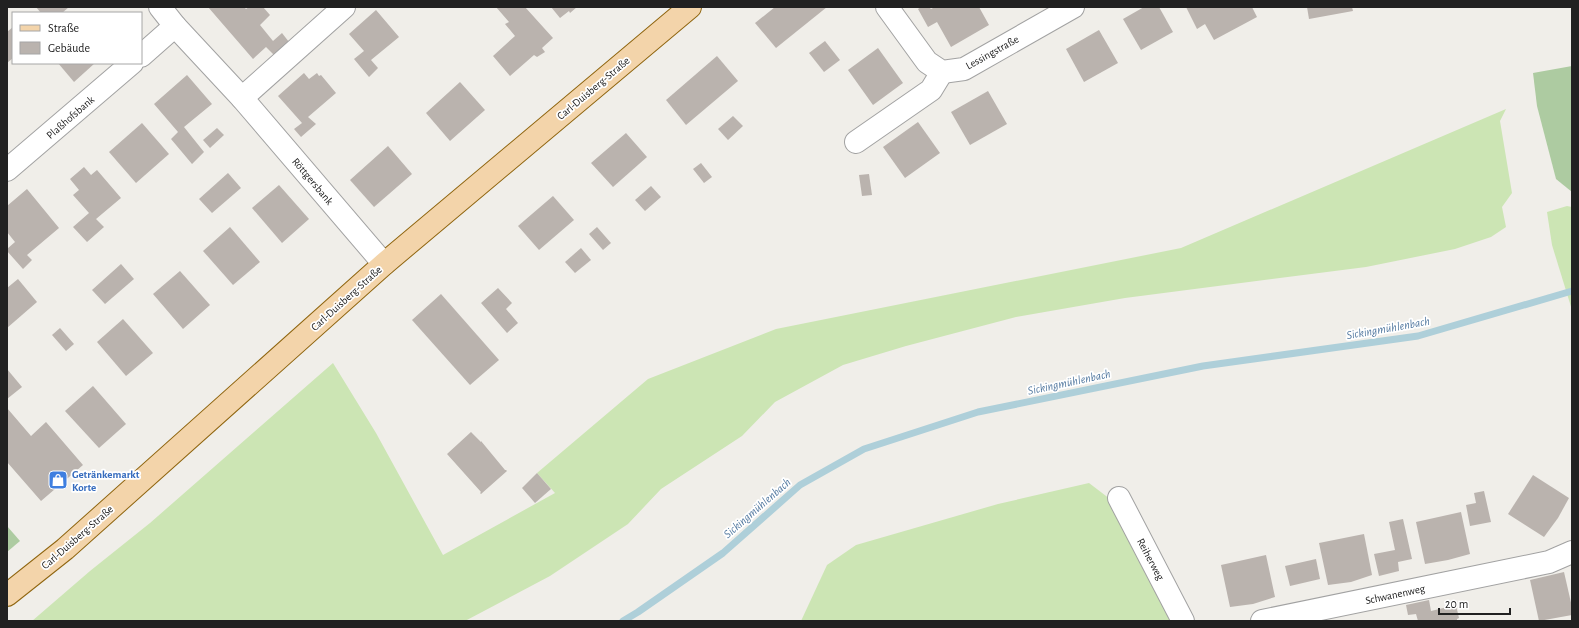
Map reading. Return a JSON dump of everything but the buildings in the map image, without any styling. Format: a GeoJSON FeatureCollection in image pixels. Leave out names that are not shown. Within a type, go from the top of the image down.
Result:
{"type":"FeatureCollection","features":[{"type":"Feature","properties":{"kind":"main road","name":"Carl-Duisberg-Straße"},"geometry":{"type":"LineString","coordinates":[[7,595],[65,549],[384,264],[690,7]]}},
{"type":"Feature","properties":{"kind":"street","name":"Röttgersbank"},"geometry":{"type":"LineString","coordinates":[[160,7],[175,26],[242,98],[384,264]]}},
{"type":"Feature","properties":{"kind":"street"},"geometry":{"type":"LineString","coordinates":[[242,98],[344,7]]}},
{"type":"Feature","properties":{"kind":"street"},"geometry":{"type":"LineString","coordinates":[[856,142],[931,90],[942,72],[927,62],[887,7]]}},
{"type":"Feature","properties":{"kind":"street","name":"Lessingstraße"},"geometry":{"type":"LineString","coordinates":[[942,72],[964,68],[1073,7]]}},
{"type":"Feature","properties":{"kind":"street"},"geometry":{"type":"LineString","coordinates":[[142,55],[175,26]]}},
{"type":"Feature","properties":{"kind":"street","name":"Plaßhofsbank"},"geometry":{"type":"LineString","coordinates":[[7,170],[131,64]]}},
{"type":"Feature","properties":{"kind":"street","name":"Reiherweg"},"geometry":{"type":"LineString","coordinates":[[1119,498],[1183,621]]}},
{"type":"Feature","properties":{"kind":"street","name":"Schwanenweg"},"geometry":{"type":"LineString","coordinates":[[1262,621],[1549,562],[1572,552]]}},
{"type":"Feature","properties":{"kind":"green space"},"geometry":{"type":"Polygon","coordinates":[[[1572,66],[1572,192],[1556,179],[1537,106],[1533,73],[1572,66]]]}},
{"type":"Feature","properties":{"kind":"green space"},"geometry":{"type":"Polygon","coordinates":[[[1506,109],[1500,121],[1512,193],[1502,207],[1506,227],[1491,237],[1455,249],[1366,267],[1125,298],[1016,317],[906,346],[843,365],[775,402],[742,436],[661,489],[628,524],[550,576],[465,621],[32,621],[90,571],[150,523],[333,363],[376,433],[443,555],[555,493],[537,473],[648,379],[776,329],[1181,248],[1506,109]]]}},
{"type":"Feature","properties":{"kind":"green space"},"geometry":{"type":"Polygon","coordinates":[[[1567,206],[1572,207],[1572,310],[1552,245],[1547,212],[1567,206]]]}},
{"type":"Feature","properties":{"kind":"green space"},"geometry":{"type":"Polygon","coordinates":[[[1089,483],[1110,499],[1174,620],[801,621],[827,565],[856,545],[998,504],[1089,483]]]}},
{"type":"Feature","properties":{"kind":"green space"},"geometry":{"type":"Polygon","coordinates":[[[7,526],[20,541],[7,552],[7,526]]]}},
{"type":"Feature","properties":{"kind":"waterway","name":"Sickingmühlenbach"},"geometry":{"type":"LineString","coordinates":[[623,621],[723,553],[800,485],[864,449],[978,412],[1203,366],[1418,336],[1572,291]]}},
{"type":"Feature","properties":{"kind":"place","name":"Getränkemarkt Korte"},"geometry":{"type":"Point","coordinates":[58,480]}}]}
